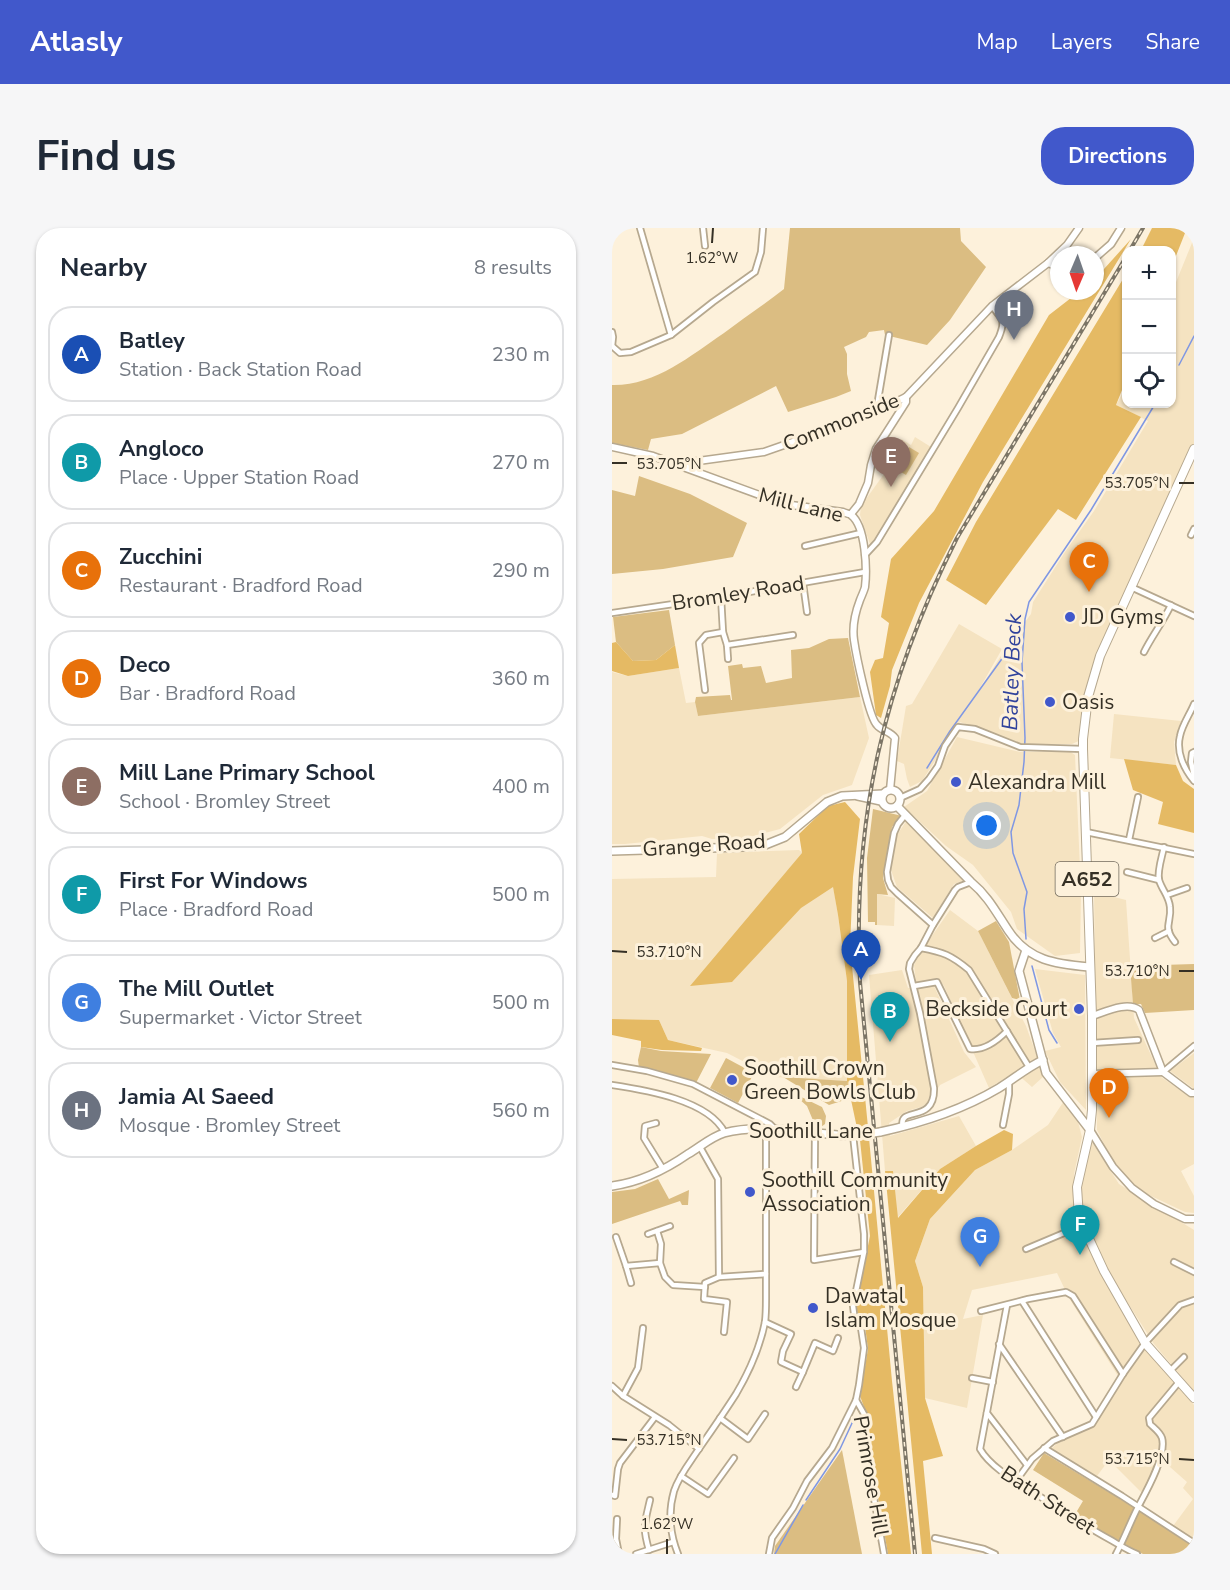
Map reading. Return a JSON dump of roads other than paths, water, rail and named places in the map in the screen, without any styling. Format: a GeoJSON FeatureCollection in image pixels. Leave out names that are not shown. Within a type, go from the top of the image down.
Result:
{"type":"FeatureCollection","features":[{"type":"Feature","properties":{"kind":"main road","name":"A652"},"geometry":{"type":"LineString","coordinates":[[1194,449],[1191,462],[1098,662],[1088,697],[1083,749],[1092,1016],[1092,1110],[1090,1130],[1077,1186],[1079,1217],[1104,1271],[1145,1343],[1194,1398]]}},
{"type":"Feature","properties":{"kind":"main road"},"geometry":{"type":"LineString","coordinates":[[899,802],[892,808],[887,808],[882,798],[890,790],[897,793],[906,814],[971,882],[983,891],[1016,942],[1026,950],[1053,963],[1089,967]]}},
{"type":"Feature","properties":{"kind":"main road","name":"Grange Road"},"geometry":{"type":"LineString","coordinates":[[612,851],[743,847],[765,844],[785,837],[827,802],[842,796],[854,795],[864,799],[882,798]]}},
{"type":"Feature","properties":{"kind":"main road"},"geometry":{"type":"LineString","coordinates":[[1026,950],[1019,971],[1042,1060],[1047,1073],[1090,1130]]}},
{"type":"Feature","properties":{"kind":"main road","name":"Soothill Lane"},"geometry":{"type":"LineString","coordinates":[[612,1186],[633,1182],[663,1170],[712,1138],[726,1133],[742,1130],[776,1130],[856,1135],[927,1121],[962,1108],[1009,1082],[1042,1060]]}},
{"type":"Feature","properties":{"kind":"street"},"geometry":{"type":"LineString","coordinates":[[640,228],[671,335]]}},
{"type":"Feature","properties":{"kind":"street"},"geometry":{"type":"LineString","coordinates":[[702,228],[705,246]]}},
{"type":"Feature","properties":{"kind":"street"},"geometry":{"type":"LineString","coordinates":[[612,332],[614,337],[612,346],[620,353],[631,352],[671,335],[755,272],[761,252],[763,228]]}},
{"type":"Feature","properties":{"kind":"street","name":"Commonside"},"geometry":{"type":"LineString","coordinates":[[680,465],[764,452],[876,412],[906,397],[992,306],[1048,263],[1067,245],[1079,228]]}},
{"type":"Feature","properties":{"kind":"street"},"geometry":{"type":"LineString","coordinates":[[1104,250],[1111,244],[1121,228]]}},
{"type":"Feature","properties":{"kind":"street"},"geometry":{"type":"LineString","coordinates":[[864,555],[877,542],[999,337],[1003,327],[1002,318],[992,306]]}},
{"type":"Feature","properties":{"kind":"street"},"geometry":{"type":"LineString","coordinates":[[876,412],[889,335]]}},
{"type":"Feature","properties":{"kind":"street"},"geometry":{"type":"LineString","coordinates":[[851,514],[859,504],[868,483],[876,449],[906,402],[906,397]]}},
{"type":"Feature","properties":{"kind":"street","name":"Mill Lane"},"geometry":{"type":"LineString","coordinates":[[612,447],[653,456],[784,504],[851,514],[861,533],[865,572],[865,588],[853,624],[854,638],[872,716],[876,725],[895,738],[890,790]]}},
{"type":"Feature","properties":{"kind":"street"},"geometry":{"type":"LineString","coordinates":[[1191,535],[1194,529]]}},
{"type":"Feature","properties":{"kind":"street"},"geometry":{"type":"LineString","coordinates":[[805,546],[861,533]]}},
{"type":"Feature","properties":{"kind":"street","name":"Bromley Road"},"geometry":{"type":"LineString","coordinates":[[612,613],[865,572]]}},
{"type":"Feature","properties":{"kind":"street"},"geometry":{"type":"LineString","coordinates":[[803,583],[807,612]]}},
{"type":"Feature","properties":{"kind":"street"},"geometry":{"type":"LineString","coordinates":[[1131,587],[1194,616]]}},
{"type":"Feature","properties":{"kind":"street"},"geometry":{"type":"LineString","coordinates":[[721,597],[723,632],[728,659]]}},
{"type":"Feature","properties":{"kind":"street"},"geometry":{"type":"LineString","coordinates":[[1144,652],[1171,605]]}},
{"type":"Feature","properties":{"kind":"street"},"geometry":{"type":"LineString","coordinates":[[703,691],[699,643],[706,635],[723,632]]}},
{"type":"Feature","properties":{"kind":"street"},"geometry":{"type":"LineString","coordinates":[[727,645],[793,635]]}},
{"type":"Feature","properties":{"kind":"street"},"geometry":{"type":"LineString","coordinates":[[1194,704],[1180,736],[1181,758],[1187,773],[1194,781]]}},
{"type":"Feature","properties":{"kind":"street"},"geometry":{"type":"LineString","coordinates":[[899,802],[920,789],[929,779],[938,766],[945,746],[958,727],[975,729],[1020,747],[1083,749]]}},
{"type":"Feature","properties":{"kind":"street"},"geometry":{"type":"LineString","coordinates":[[1194,752],[1191,762],[1194,776]]}},
{"type":"Feature","properties":{"kind":"street"},"geometry":{"type":"LineString","coordinates":[[1129,840],[1138,797]]}},
{"type":"Feature","properties":{"kind":"street"},"geometry":{"type":"LineString","coordinates":[[906,814],[894,833],[887,872],[888,880],[897,893],[933,925]]}},
{"type":"Feature","properties":{"kind":"street"},"geometry":{"type":"LineString","coordinates":[[1086,832],[1194,855]]}},
{"type":"Feature","properties":{"kind":"street"},"geometry":{"type":"LineString","coordinates":[[1164,847],[1159,880],[1167,895],[1171,910],[1167,923],[1169,935],[1175,942]]}},
{"type":"Feature","properties":{"kind":"street"},"geometry":{"type":"LineString","coordinates":[[1127,872],[1159,880]]}},
{"type":"Feature","properties":{"kind":"street"},"geometry":{"type":"LineString","coordinates":[[903,1127],[902,1119],[926,1110],[931,1106],[934,1098],[920,1013],[909,969],[910,963],[955,890],[971,882]]}},
{"type":"Feature","properties":{"kind":"street"},"geometry":{"type":"LineString","coordinates":[[1167,895],[1187,888]]}},
{"type":"Feature","properties":{"kind":"street"},"geometry":{"type":"LineString","coordinates":[[1155,938],[1169,931]]}},
{"type":"Feature","properties":{"kind":"street"},"geometry":{"type":"LineString","coordinates":[[921,948],[939,951],[955,958],[969,970],[1029,1067]]}},
{"type":"Feature","properties":{"kind":"street"},"geometry":{"type":"LineString","coordinates":[[914,986],[937,982],[969,1049],[978,1050],[1007,1032]]}},
{"type":"Feature","properties":{"kind":"street"},"geometry":{"type":"LineString","coordinates":[[1092,1016],[1122,1007],[1135,1007],[1139,1010],[1163,1072],[1194,1093]]}},
{"type":"Feature","properties":{"kind":"street"},"geometry":{"type":"LineString","coordinates":[[1092,1043],[1138,1040]]}},
{"type":"Feature","properties":{"kind":"street"},"geometry":{"type":"LineString","coordinates":[[1092,1074],[1163,1072],[1194,1046]]}},
{"type":"Feature","properties":{"kind":"street"},"geometry":{"type":"LineString","coordinates":[[612,1065],[647,1071],[693,1084],[770,1124],[776,1130]]}},
{"type":"Feature","properties":{"kind":"street"},"geometry":{"type":"LineString","coordinates":[[1003,1125],[1010,1094],[1009,1082]]}},
{"type":"Feature","properties":{"kind":"street"},"geometry":{"type":"LineString","coordinates":[[612,1085],[657,1093],[684,1102],[702,1110],[720,1124],[726,1133]]}},
{"type":"Feature","properties":{"kind":"street"},"geometry":{"type":"LineString","coordinates":[[656,1123],[645,1126],[644,1138],[663,1170]]}},
{"type":"Feature","properties":{"kind":"street"},"geometry":{"type":"LineString","coordinates":[[678,1554],[673,1542],[671,1523],[674,1491],[681,1476],[736,1393],[752,1364],[765,1322],[766,1130]]}},
{"type":"Feature","properties":{"kind":"street"},"geometry":{"type":"LineString","coordinates":[[1090,1130],[1113,1167],[1132,1188],[1154,1204],[1185,1219],[1194,1219]]}},
{"type":"Feature","properties":{"kind":"street"},"geometry":{"type":"LineString","coordinates":[[815,1133],[814,1260],[864,1252]]}},
{"type":"Feature","properties":{"kind":"street"},"geometry":{"type":"LineString","coordinates":[[769,1554],[772,1538],[793,1508],[807,1481],[832,1448],[856,1400],[864,1348],[861,1328],[855,1321],[853,1306],[864,1252],[856,1135]]}},
{"type":"Feature","properties":{"kind":"street"},"geometry":{"type":"LineString","coordinates":[[700,1146],[718,1179],[719,1277]]}},
{"type":"Feature","properties":{"kind":"street"},"geometry":{"type":"LineString","coordinates":[[1026,1249],[1083,1225]]}},
{"type":"Feature","properties":{"kind":"street"},"geometry":{"type":"LineString","coordinates":[[648,1234],[670,1226]]}},
{"type":"Feature","properties":{"kind":"street"},"geometry":{"type":"LineString","coordinates":[[657,1231],[661,1244],[660,1263],[665,1277],[673,1285],[705,1287]]}},
{"type":"Feature","properties":{"kind":"street"},"geometry":{"type":"LineString","coordinates":[[616,1237],[631,1283]]}},
{"type":"Feature","properties":{"kind":"street"},"geometry":{"type":"LineString","coordinates":[[1174,1262],[1194,1272]]}},
{"type":"Feature","properties":{"kind":"street"},"geometry":{"type":"LineString","coordinates":[[626,1266],[660,1263]]}},
{"type":"Feature","properties":{"kind":"street"},"geometry":{"type":"LineString","coordinates":[[724,1332],[727,1302],[704,1299],[705,1283],[719,1277],[766,1274]]}},
{"type":"Feature","properties":{"kind":"street"},"geometry":{"type":"LineString","coordinates":[[981,1311],[1066,1292],[1072,1296],[1123,1374]]}},
{"type":"Feature","properties":{"kind":"street"},"geometry":{"type":"LineString","coordinates":[[1016,1481],[1028,1465],[1053,1441],[1092,1424],[1145,1343],[1180,1305],[1194,1300]]}},
{"type":"Feature","properties":{"kind":"street"},"geometry":{"type":"LineString","coordinates":[[1022,1301],[1096,1417]]}},
{"type":"Feature","properties":{"kind":"street"},"geometry":{"type":"LineString","coordinates":[[1007,1305],[987,1413],[1028,1465]]}},
{"type":"Feature","properties":{"kind":"street"},"geometry":{"type":"LineString","coordinates":[[765,1322],[791,1334],[783,1351],[782,1362],[802,1372]]}},
{"type":"Feature","properties":{"kind":"street"},"geometry":{"type":"LineString","coordinates":[[623,1396],[638,1368],[643,1328]]}},
{"type":"Feature","properties":{"kind":"street"},"geometry":{"type":"LineString","coordinates":[[796,1387],[815,1343],[832,1351],[838,1338]]}},
{"type":"Feature","properties":{"kind":"street"},"geometry":{"type":"LineString","coordinates":[[999,1344],[1063,1437]]}},
{"type":"Feature","properties":{"kind":"street"},"geometry":{"type":"LineString","coordinates":[[1170,1371],[1184,1357]]}},
{"type":"Feature","properties":{"kind":"street"},"geometry":{"type":"LineString","coordinates":[[972,1377],[993,1382]]}},
{"type":"Feature","properties":{"kind":"street"},"geometry":{"type":"LineString","coordinates":[[1116,1554],[1153,1476],[1163,1446],[1160,1433],[1150,1424],[1149,1418],[1179,1382]]}},
{"type":"Feature","properties":{"kind":"street"},"geometry":{"type":"LineString","coordinates":[[612,1386],[623,1396],[669,1425],[699,1449]]}},
{"type":"Feature","properties":{"kind":"street","name":"Primrose Hill"},"geometry":{"type":"LineString","coordinates":[[856,1400],[864,1414],[865,1448],[884,1554]]}},
{"type":"Feature","properties":{"kind":"street","name":"Bath Street"},"geometry":{"type":"LineString","coordinates":[[987,1413],[980,1449],[984,1456],[1016,1481],[1088,1528],[1137,1554]]}},
{"type":"Feature","properties":{"kind":"street"},"geometry":{"type":"LineString","coordinates":[[720,1418],[748,1439],[765,1414]]}},
{"type":"Feature","properties":{"kind":"street"},"geometry":{"type":"LineString","coordinates":[[612,1495],[615,1496],[620,1463],[655,1417]]}},
{"type":"Feature","properties":{"kind":"street"},"geometry":{"type":"LineString","coordinates":[[1044,1448],[1138,1506],[1194,1544],[1185,1554]]}},
{"type":"Feature","properties":{"kind":"street"},"geometry":{"type":"LineString","coordinates":[[681,1476],[708,1494],[734,1458]]}},
{"type":"Feature","properties":{"kind":"street"},"geometry":{"type":"LineString","coordinates":[[649,1550],[644,1526],[650,1500]]}},
{"type":"Feature","properties":{"kind":"street"},"geometry":{"type":"LineString","coordinates":[[617,1519],[616,1539],[619,1554]]}},
{"type":"Feature","properties":{"kind":"street"},"geometry":{"type":"LineString","coordinates":[[935,1538],[984,1549],[995,1554]]}},
{"type":"Feature","properties":{"kind":"street"},"geometry":{"type":"LineString","coordinates":[[639,1554],[673,1542]]}},
{"type":"Feature","properties":{"kind":"waterway","name":"Batley Beck"},"geometry":{"type":"LineString","coordinates":[[1179,365],[1194,336]]}},
{"type":"Feature","properties":{"kind":"waterway","name":"Batley Beck"},"geometry":{"type":"LineString","coordinates":[[1026,939],[1024,909],[1027,892],[1013,853],[1011,832],[1019,805],[1024,762],[1022,662],[1025,619],[1029,602],[1091,510],[1153,408]]}},
{"type":"Feature","properties":{"kind":"waterway"},"geometry":{"type":"LineString","coordinates":[[927,768],[950,731],[1024,628]]}},
{"type":"Feature","properties":{"kind":"waterway","name":"Batley Beck"},"geometry":{"type":"LineString","coordinates":[[1032,966],[1049,1030],[1057,1043]]}},
{"type":"Feature","properties":{"kind":"waterway"},"geometry":{"type":"LineString","coordinates":[[806,1500],[840,1449],[853,1421]]}},
{"type":"Feature","properties":{"kind":"waterway"},"geometry":{"type":"LineString","coordinates":[[775,1554],[803,1505]]}},
{"type":"Feature","properties":{"kind":"railway"},"geometry":{"type":"LineString","coordinates":[[1132,246],[1143,228]]}},
{"type":"Feature","properties":{"kind":"railway"},"geometry":{"type":"LineString","coordinates":[[915,1554],[860,982],[859,922],[868,808],[878,753],[892,699],[910,646],[957,538],[1122,264]]}},
{"type":"Feature","properties":{"kind":"place","name":"Jamia Al Saeed"},"geometry":{"type":"Point","coordinates":[1014,340]}},
{"type":"Feature","properties":{"kind":"place","name":"Mill Lane Primary School"},"geometry":{"type":"Point","coordinates":[891,487]}},
{"type":"Feature","properties":{"kind":"place","name":"Zucchini"},"geometry":{"type":"Point","coordinates":[1089,592]}},
{"type":"Feature","properties":{"kind":"place","name":"JD Gyms"},"geometry":{"type":"Point","coordinates":[1070,617]}},
{"type":"Feature","properties":{"kind":"place","name":"Oasis"},"geometry":{"type":"Point","coordinates":[1050,702]}},
{"type":"Feature","properties":{"kind":"place","name":"Alexandra Mill"},"geometry":{"type":"Point","coordinates":[956,782]}},
{"type":"Feature","properties":{"kind":"place","name":"Batley"},"geometry":{"type":"Point","coordinates":[861,980]}},
{"type":"Feature","properties":{"kind":"place","name":"Beckside Court"},"geometry":{"type":"Point","coordinates":[1079,1009]}},
{"type":"Feature","properties":{"kind":"place","name":"Angloco"},"geometry":{"type":"Point","coordinates":[890,1042]}},
{"type":"Feature","properties":{"kind":"place","name":"Soothill Crown Green Bowls Club"},"geometry":{"type":"Point","coordinates":[732,1080]}},
{"type":"Feature","properties":{"kind":"place","name":"Deco"},"geometry":{"type":"Point","coordinates":[1109,1118]}},
{"type":"Feature","properties":{"kind":"place","name":"Soothill Community Association"},"geometry":{"type":"Point","coordinates":[750,1192]}},
{"type":"Feature","properties":{"kind":"place","name":"First For Windows"},"geometry":{"type":"Point","coordinates":[1080,1255]}},
{"type":"Feature","properties":{"kind":"place","name":"The Mill Outlet"},"geometry":{"type":"Point","coordinates":[980,1267]}},
{"type":"Feature","properties":{"kind":"place","name":"Dawatal Islam Mosque"},"geometry":{"type":"Point","coordinates":[813,1308]}}]}
